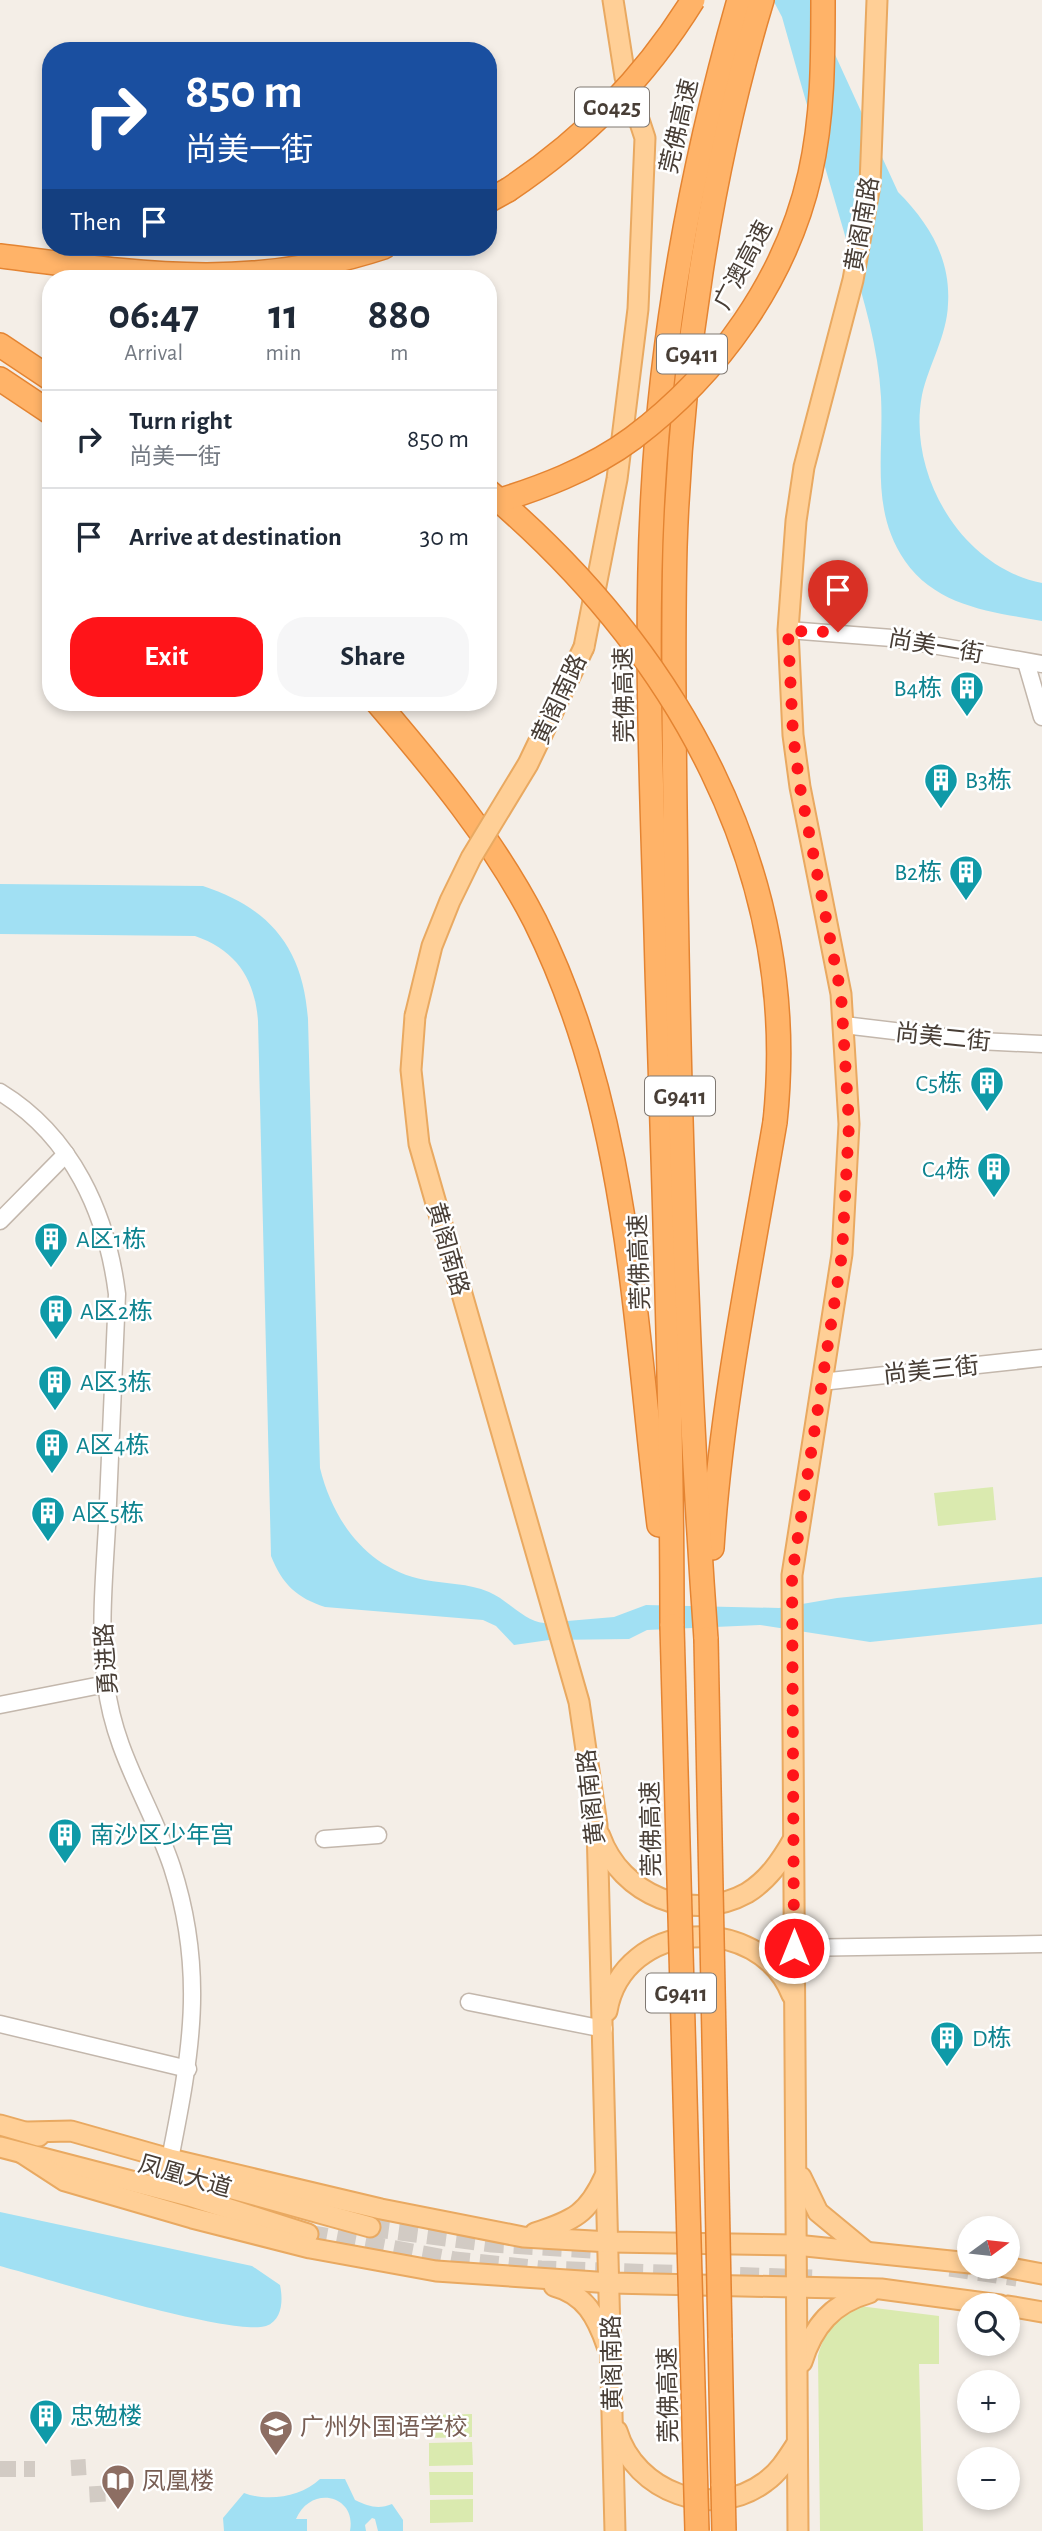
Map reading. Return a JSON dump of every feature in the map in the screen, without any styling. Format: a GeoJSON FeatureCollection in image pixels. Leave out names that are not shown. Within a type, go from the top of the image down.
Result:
{"type":"FeatureCollection","features":[{"type":"Feature","properties":{"kind":"highway","name":"G0425"},"geometry":{"type":"LineString","coordinates":[[498,196],[552,160],[611,108],[664,43],[693,0]]}},
{"type":"Feature","properties":{"kind":"highway","name":"莞佛高速"},"geometry":{"type":"LineString","coordinates":[[696,2531],[672,1626],[662,1473],[650,714],[652,513],[664,380],[698,152],[738,0]]}},
{"type":"Feature","properties":{"kind":"highway","name":"莞佛高速"},"geometry":{"type":"LineString","coordinates":[[705,1478],[678,1063],[676,546],[685,407],[713,205],[762,0]]}},
{"type":"Feature","properties":{"kind":"highway","name":"广澳高速"},"geometry":{"type":"LineString","coordinates":[[497,501],[555,481],[632,439],[710,367],[744,322],[783,255],[810,175],[822,83],[823,0]]}},
{"type":"Feature","properties":{"kind":"highway"},"geometry":{"type":"LineString","coordinates":[[0,256],[109,270]]}},
{"type":"Feature","properties":{"kind":"highway"},"geometry":{"type":"LineString","coordinates":[[281,270],[352,256]]}},
{"type":"Feature","properties":{"kind":"highway"},"geometry":{"type":"LineString","coordinates":[[0,265],[42,277]]}},
{"type":"Feature","properties":{"kind":"highway"},"geometry":{"type":"LineString","coordinates":[[0,345],[42,373]]}},
{"type":"Feature","properties":{"kind":"highway"},"geometry":{"type":"LineString","coordinates":[[0,379],[42,407]]}},
{"type":"Feature","properties":{"kind":"highway"},"geometry":{"type":"LineString","coordinates":[[497,499],[602,603],[638,648],[688,723],[719,783],[750,860],[770,944],[779,1030],[779,1081],[775,1122],[705,1478]]}},
{"type":"Feature","properties":{"kind":"highway"},"geometry":{"type":"LineString","coordinates":[[384,711],[441,779],[510,878],[554,961],[573,1010],[601,1104],[620,1186],[662,1473]]}},
{"type":"Feature","properties":{"kind":"highway","name":"G9411"},"geometry":{"type":"LineString","coordinates":[[705,1478],[724,2531]]}},
{"type":"Feature","properties":{"kind":"main road","name":"黄阁南路"},"geometry":{"type":"LineString","coordinates":[[613,0],[618,46],[645,138],[638,309],[617,479],[584,648],[528,764],[471,858],[450,901],[432,946],[415,1016],[411,1070],[419,1144],[579,1702],[597,1825],[610,2242],[615,2531]]}},
{"type":"Feature","properties":{"kind":"main road","name":"黄阁南路"},"geometry":{"type":"LineString","coordinates":[[798,2531],[792,1575],[842,1254],[849,1124],[841,994],[800,787],[793,735],[788,631],[793,548],[804,467],[844,310],[869,195],[877,0]]}},
{"type":"Feature","properties":{"kind":"main road"},"geometry":{"type":"LineString","coordinates":[[597,1825],[604,1848],[617,1868],[634,1885],[655,1897],[678,1904],[702,1906],[725,1902],[747,1892],[766,1878],[794,1838]]}},
{"type":"Feature","properties":{"kind":"main road"},"geometry":{"type":"LineString","coordinates":[[604,2029],[608,2004],[618,1982],[634,1962],[654,1948],[689,1936],[726,1937],[750,1946],[770,1961],[786,1979],[795,2002]]}},
{"type":"Feature","properties":{"kind":"main road","name":"凤凰大道"},"geometry":{"type":"LineString","coordinates":[[1,2124],[370,2227]]}},
{"type":"Feature","properties":{"kind":"main road"},"geometry":{"type":"LineString","coordinates":[[28,2132],[71,2131],[170,2159],[407,2215],[523,2237],[610,2242],[796,2245],[957,2262]]}},
{"type":"Feature","properties":{"kind":"main road","name":"凤凰大道"},"geometry":{"type":"LineString","coordinates":[[0,2147],[189,2196],[308,2234]]}},
{"type":"Feature","properties":{"kind":"main road"},"geometry":{"type":"LineString","coordinates":[[22,2153],[65,2181],[271,2238],[436,2271],[611,2283],[797,2285],[881,2289],[957,2297]]}},
{"type":"Feature","properties":{"kind":"main road"},"geometry":{"type":"LineString","coordinates":[[796,2161],[818,2212],[865,2251]]}},
{"type":"Feature","properties":{"kind":"main road"},"geometry":{"type":"LineString","coordinates":[[523,2237],[563,2224],[583,2212],[594,2200],[607,2171]]}},
{"type":"Feature","properties":{"kind":"main road"},"geometry":{"type":"LineString","coordinates":[[925,2258],[914,2261],[907,2270],[913,2286],[926,2292]]}},
{"type":"Feature","properties":{"kind":"main road"},"geometry":{"type":"LineString","coordinates":[[1020,2270],[1042,2274]]}},
{"type":"Feature","properties":{"kind":"main road"},"geometry":{"type":"LineString","coordinates":[[530,2279],[570,2290],[580,2298],[598,2323],[612,2360]]}},
{"type":"Feature","properties":{"kind":"main road"},"geometry":{"type":"LineString","coordinates":[[797,2380],[808,2343],[821,2322],[848,2300],[881,2289]]}},
{"type":"Feature","properties":{"kind":"main road"},"geometry":{"type":"LineString","coordinates":[[1020,2308],[1042,2312]]}},
{"type":"Feature","properties":{"kind":"main road"},"geometry":{"type":"LineString","coordinates":[[612,2409],[617,2434],[629,2457],[646,2477],[667,2491],[692,2499],[717,2500],[742,2495],[774,2474],[797,2444]]}},
{"type":"Feature","properties":{"kind":"street","name":"尚美一街"},"geometry":{"type":"LineString","coordinates":[[788,631],[892,638],[1034,663]]}},
{"type":"Feature","properties":{"kind":"street"},"geometry":{"type":"LineString","coordinates":[[1034,663],[1042,717]]}},
{"type":"Feature","properties":{"kind":"street","name":"尚美二街"},"geometry":{"type":"LineString","coordinates":[[844,1025],[978,1041],[1042,1044]]}},
{"type":"Feature","properties":{"kind":"street","name":"勇进路"},"geometry":{"type":"LineString","coordinates":[[0,1092],[31,1115],[66,1153],[90,1192],[104,1225],[117,1294],[102,1625],[106,1684],[122,1754],[172,1866],[185,1916],[193,1967],[194,2006],[188,2069],[170,2159]]}},
{"type":"Feature","properties":{"kind":"street"},"geometry":{"type":"LineString","coordinates":[[0,1221],[66,1153]]}},
{"type":"Feature","properties":{"kind":"street","name":"尚美三街"},"geometry":{"type":"LineString","coordinates":[[821,1382],[1042,1358]]}},
{"type":"Feature","properties":{"kind":"street"},"geometry":{"type":"LineString","coordinates":[[0,1704],[106,1684]]}},
{"type":"Feature","properties":{"kind":"street"},"geometry":{"type":"LineString","coordinates":[[324,1839],[378,1835]]}},
{"type":"Feature","properties":{"kind":"street"},"geometry":{"type":"LineString","coordinates":[[794,1948],[1042,1944]]}},
{"type":"Feature","properties":{"kind":"street"},"geometry":{"type":"LineString","coordinates":[[469,2002],[604,2029]]}},
{"type":"Feature","properties":{"kind":"street"},"geometry":{"type":"LineString","coordinates":[[0,2024],[188,2069]]}},
{"type":"Feature","properties":{"kind":"green space"},"geometry":{"type":"Polygon","coordinates":[[[993,1487],[996,1520],[938,1526],[934,1493],[993,1487]]]}},
{"type":"Feature","properties":{"kind":"green space"},"geometry":{"type":"Polygon","coordinates":[[[859,2306],[939,2316],[939,2364],[919,2364],[923,2531],[820,2531],[818,2356],[832,2326],[843,2315],[859,2306]]]}},
{"type":"Feature","properties":{"kind":"green space"},"geometry":{"type":"Polygon","coordinates":[[[472,2414],[472,2437],[429,2438],[429,2415],[472,2414]]]}},
{"type":"Feature","properties":{"kind":"green space"},"geometry":{"type":"Polygon","coordinates":[[[472,2442],[473,2465],[429,2466],[429,2443],[472,2442]]]}},
{"type":"Feature","properties":{"kind":"green space"},"geometry":{"type":"Polygon","coordinates":[[[429,2472],[473,2472],[473,2495],[430,2495],[429,2472]]]}},
{"type":"Feature","properties":{"kind":"green space"},"geometry":{"type":"Polygon","coordinates":[[[473,2499],[473,2522],[430,2523],[430,2500],[473,2499]]]}},
{"type":"Feature","properties":{"kind":"water"},"geometry":{"type":"Polygon","coordinates":[[[773,0],[810,0],[898,192],[928,228],[935,242],[946,271],[948,304],[945,327],[922,395],[920,425],[923,455],[932,485],[946,513],[964,537],[987,558],[1013,574],[1042,583],[1042,621],[985,610],[949,598],[918,576],[894,542],[883,502],[881,397],[872,334],[782,17],[773,0]]]}},
{"type":"Feature","properties":{"kind":"water"},"geometry":{"type":"Polygon","coordinates":[[[0,884],[203,886],[247,906],[279,934],[290,952],[299,971],[308,1019],[320,1468],[326,1488],[344,1524],[370,1554],[404,1574],[481,1589],[530,1618],[544,1623],[614,1617],[646,1605],[779,1608],[837,1598],[1042,1577],[1042,1624],[870,1642],[760,1625],[647,1630],[629,1639],[549,1640],[514,1645],[496,1626],[483,1620],[325,1607],[306,1599],[292,1589],[280,1575],[271,1556],[258,1021],[248,979],[222,949],[195,936],[0,934],[0,884]]]}},
{"type":"Feature","properties":{"kind":"water"},"geometry":{"type":"Polygon","coordinates":[[[0,2212],[252,2266],[280,2285],[279,2314],[266,2326],[247,2327],[216,2323],[137,2305],[0,2266],[0,2212]]]}},
{"type":"Feature","properties":{"kind":"water"},"geometry":{"type":"Polygon","coordinates":[[[320,2479],[345,2479],[355,2500],[364,2504],[378,2507],[392,2504],[403,2520],[403,2531],[378,2531],[375,2519],[372,2518],[365,2525],[366,2531],[350,2531],[347,2509],[331,2498],[322,2498],[303,2508],[296,2519],[307,2519],[307,2531],[224,2531],[223,2518],[244,2493],[263,2497],[284,2496],[303,2490],[320,2479]]]}},
{"type":"Feature","properties":{"kind":"tunnel"},"geometry":{"type":"LineString","coordinates":[[370,2227],[492,2243],[609,2250]]}},
{"type":"Feature","properties":{"kind":"tunnel"},"geometry":{"type":"LineString","coordinates":[[308,2234],[455,2261],[541,2270],[812,2279]]}},
{"type":"Feature","properties":{"kind":"tunnel"},"geometry":{"type":"LineString","coordinates":[[950,2267],[957,2268]]}},
{"type":"Feature","properties":{"kind":"tunnel"},"geometry":{"type":"LineString","coordinates":[[71,2468],[86,2467]]}},
{"type":"Feature","properties":{"kind":"tunnel"},"geometry":{"type":"LineString","coordinates":[[0,2469],[35,2469]]}},
{"type":"Feature","properties":{"kind":"tunnel"},"geometry":{"type":"LineString","coordinates":[[97,2486],[98,2505]]}},
{"type":"Feature","properties":{"kind":"place","name":"B4栋"},"geometry":{"type":"Point","coordinates":[967,718]}},
{"type":"Feature","properties":{"kind":"place","name":"B3栋"},"geometry":{"type":"Point","coordinates":[941,810]}},
{"type":"Feature","properties":{"kind":"place","name":"B2栋"},"geometry":{"type":"Point","coordinates":[966,902]}},
{"type":"Feature","properties":{"kind":"place","name":"C5栋"},"geometry":{"type":"Point","coordinates":[987,1113]}},
{"type":"Feature","properties":{"kind":"place","name":"C4栋"},"geometry":{"type":"Point","coordinates":[994,1199]}},
{"type":"Feature","properties":{"kind":"place","name":"A区1栋"},"geometry":{"type":"Point","coordinates":[51,1269]}},
{"type":"Feature","properties":{"kind":"place","name":"A区2栋"},"geometry":{"type":"Point","coordinates":[56,1341]}},
{"type":"Feature","properties":{"kind":"place","name":"A区3栋"},"geometry":{"type":"Point","coordinates":[55,1412]}},
{"type":"Feature","properties":{"kind":"place","name":"A区4栋"},"geometry":{"type":"Point","coordinates":[52,1475]}},
{"type":"Feature","properties":{"kind":"place","name":"A区5栋"},"geometry":{"type":"Point","coordinates":[48,1543]}},
{"type":"Feature","properties":{"kind":"place","name":"南沙区少年宫"},"geometry":{"type":"Point","coordinates":[65,1865]}},
{"type":"Feature","properties":{"kind":"place","name":"D栋"},"geometry":{"type":"Point","coordinates":[947,2068]}},
{"type":"Feature","properties":{"kind":"place","name":"忠勉楼"},"geometry":{"type":"Point","coordinates":[46,2446]}},
{"type":"Feature","properties":{"kind":"place","name":"广州外国语学校"},"geometry":{"type":"Point","coordinates":[276,2457]}},
{"type":"Feature","properties":{"kind":"place","name":"凤凰楼"},"geometry":{"type":"Point","coordinates":[118,2511]}},
{"type":"Feature","properties":{"kind":"route"},"geometry":{"type":"LineString","coordinates":[[794,1948],[792,1575],[842,1254],[849,1124],[841,994],[800,787],[793,735],[788,631],[838,632]]}}]}
